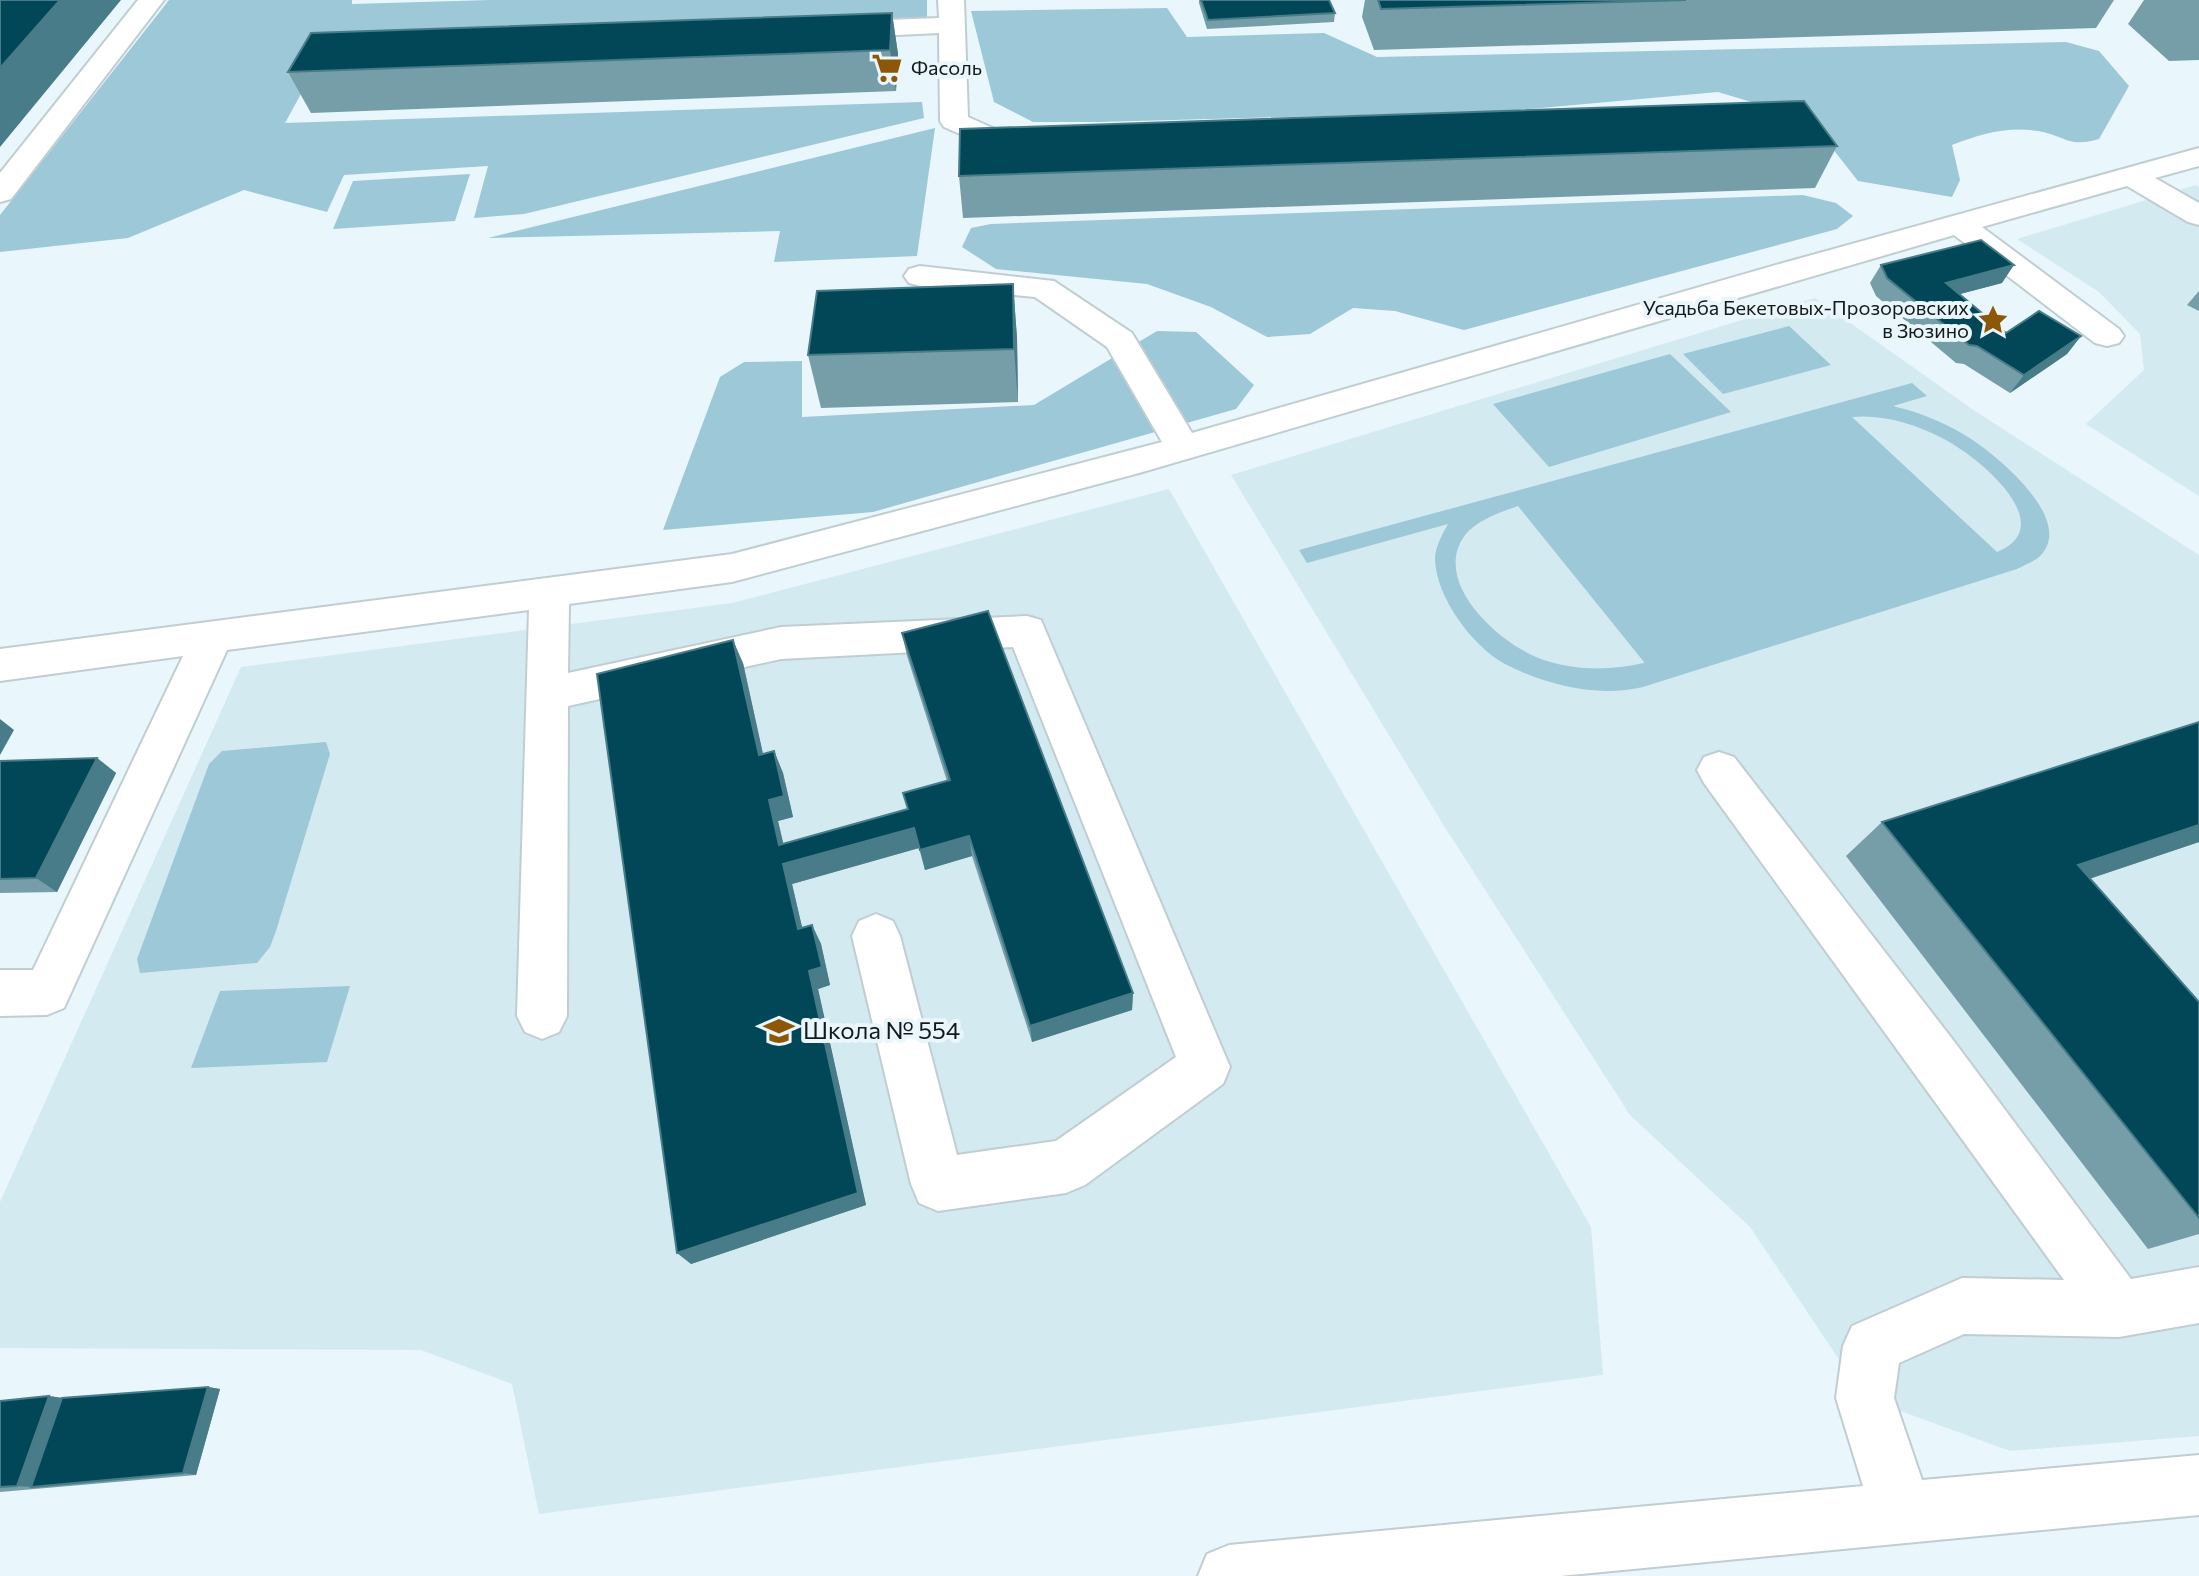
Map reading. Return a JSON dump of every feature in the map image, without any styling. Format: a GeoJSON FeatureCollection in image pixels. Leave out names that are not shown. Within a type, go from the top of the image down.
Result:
{"type":"FeatureCollection","features":[{"type":"Feature","properties":{"kind":"lane"},"geometry":{"type":"LineString","coordinates":[[0,193],[151,0]]}},
{"type":"Feature","properties":{"kind":"lane"},"geometry":{"type":"LineString","coordinates":[[807,31],[951,12],[954,121],[990,138],[1054,137]]}},
{"type":"Feature","properties":{"kind":"lane"},"geometry":{"type":"LineString","coordinates":[[0,665],[732,568],[1139,461],[1182,446],[2199,157]]}},
{"type":"Feature","properties":{"kind":"lane"},"geometry":{"type":"LineString","coordinates":[[2130,176],[2199,216]]}},
{"type":"Feature","properties":{"kind":"lane"},"geometry":{"type":"LineString","coordinates":[[1957,224],[2107,336]]}},
{"type":"Feature","properties":{"kind":"lane"},"geometry":{"type":"LineString","coordinates":[[920,276],[1043,288],[1120,340],[1182,446]]}},
{"type":"Feature","properties":{"kind":"lane"},"geometry":{"type":"LineString","coordinates":[[542,1016],[549,592]]}},
{"type":"Feature","properties":{"kind":"lane"},"geometry":{"type":"LineString","coordinates":[[547,694],[781,643],[1027,631],[1205,1067],[1066,1166],[938,1184],[876,936]]}},
{"type":"Feature","properties":{"kind":"lane"},"geometry":{"type":"LineString","coordinates":[[0,993],[47,992],[213,636]]}},
{"type":"Feature","properties":{"kind":"lane"},"geometry":{"type":"LineString","coordinates":[[1719,770],[1935,1057],[2119,1309]]}},
{"type":"Feature","properties":{"kind":"lane"},"geometry":{"type":"LineString","coordinates":[[1903,1514],[1865,1398],[1872,1346],[1962,1306],[2119,1309],[2199,1295]]}},
{"type":"Feature","properties":{"kind":"lane"},"geometry":{"type":"LineString","coordinates":[[1229,1576],[2199,1485]]}},
{"type":"Feature","properties":{"kind":"shaded area"},"geometry":{"type":"Polygon","coordinates":[[[169,0],[352,0],[352,4],[491,0],[927,0],[927,20],[329,43],[285,123],[922,102],[924,118],[524,214],[474,218],[488,166],[344,175],[327,212],[244,190],[128,238],[0,252],[0,215],[169,0]]]}},
{"type":"Feature","properties":{"kind":"shaded area"},"geometry":{"type":"Polygon","coordinates":[[[1167,8],[1187,37],[1324,33],[1377,57],[2066,42],[2099,51],[2129,86],[2099,139],[2073,142],[2038,131],[2005,130],[1952,145],[1960,180],[1952,197],[1858,181],[1825,139],[1782,111],[1718,92],[1507,111],[1100,122],[1033,122],[994,102],[971,11],[1167,8]]]}},
{"type":"Feature","properties":{"kind":"shaded area"},"geometry":{"type":"Polygon","coordinates":[[[935,128],[917,256],[774,262],[780,231],[488,238],[935,128]]]}},
{"type":"Feature","properties":{"kind":"shaded area"},"geometry":{"type":"Polygon","coordinates":[[[470,174],[455,221],[333,229],[353,181],[470,174]]]}},
{"type":"Feature","properties":{"kind":"shaded area"},"geometry":{"type":"Polygon","coordinates":[[[2196,185],[2199,187],[2199,496],[2086,424],[2144,370],[2140,334],[2099,292],[2017,239],[2196,185]]]}},
{"type":"Feature","properties":{"kind":"shaded area"},"geometry":{"type":"Polygon","coordinates":[[[1803,195],[1836,203],[1853,216],[1837,229],[1464,330],[1395,311],[1353,308],[1310,334],[1267,337],[1211,307],[1147,284],[996,269],[962,247],[971,228],[991,224],[1803,195]]]}},
{"type":"Feature","properties":{"kind":"shaded area"},"geometry":{"type":"Polygon","coordinates":[[[1815,298],[1972,409],[2199,555],[2199,1436],[2010,1451],[1865,1398],[1750,1227],[1630,1115],[1446,829],[1231,475],[1815,298]]]}},
{"type":"Feature","properties":{"kind":"shaded area"},"geometry":{"type":"Polygon","coordinates":[[[1789,326],[1831,365],[1723,394],[1683,354],[1789,326]]]}},
{"type":"Feature","properties":{"kind":"shaded area"},"geometry":{"type":"Polygon","coordinates":[[[1157,331],[1196,332],[1254,385],[1236,409],[873,512],[663,530],[720,377],[744,362],[802,361],[802,417],[1034,405],[1157,331]]]}},
{"type":"Feature","properties":{"kind":"shaded area"},"geometry":{"type":"Polygon","coordinates":[[[1670,354],[1731,412],[1549,467],[1493,404],[1670,354]]]}},
{"type":"Feature","properties":{"kind":"shaded area"},"geometry":{"type":"Polygon","coordinates":[[[1912,383],[1927,396],[1893,406],[1946,425],[1976,442],[2010,470],[2026,488],[2040,506],[2048,524],[2048,542],[2039,557],[2017,569],[1643,687],[1608,691],[1572,688],[1537,678],[1505,664],[1480,645],[1458,619],[1437,574],[1436,550],[1448,524],[1307,563],[1299,550],[1912,383]],[[1852,417],[1997,552],[2015,540],[2021,525],[2017,508],[2007,491],[1957,446],[1910,424],[1875,417],[1852,417]],[[1518,506],[1476,525],[1465,535],[1456,554],[1457,574],[1464,593],[1477,612],[1511,643],[1547,661],[1571,667],[1596,668],[1644,663],[1644,662],[1518,506]]]}},
{"type":"Feature","properties":{"kind":"shaded area","name":"Школа № 554"},"geometry":{"type":"Polygon","coordinates":[[[1169,489],[1591,1227],[1603,1375],[539,1514],[512,1384],[421,1350],[0,1348],[0,1202],[241,667],[732,603],[1169,489]]]}},
{"type":"Feature","properties":{"kind":"shaded area"},"geometry":{"type":"Polygon","coordinates":[[[326,742],[330,754],[270,947],[257,963],[140,973],[137,959],[209,764],[222,751],[326,742]]]}},
{"type":"Feature","properties":{"kind":"shaded area"},"geometry":{"type":"Polygon","coordinates":[[[350,986],[327,1062],[191,1068],[220,991],[350,986]]]}},
{"type":"Feature","properties":{"kind":"building"},"geometry":{"type":"Polygon","coordinates":[[[0,0],[60,0],[0,68],[0,0]]]}},
{"type":"Feature","properties":{"kind":"building"},"geometry":{"type":"Polygon","coordinates":[[[1201,0],[1329,0],[1335,13],[1208,20],[1201,0]]]}},
{"type":"Feature","properties":{"kind":"building"},"geometry":{"type":"Polygon","coordinates":[[[1378,0],[1686,0],[1381,9],[1378,0]]]}},
{"type":"Feature","properties":{"kind":"building"},"geometry":{"type":"Polygon","coordinates":[[[892,13],[890,50],[288,72],[311,33],[892,13]]]}},
{"type":"Feature","properties":{"kind":"building"},"geometry":{"type":"Polygon","coordinates":[[[1804,101],[1837,146],[959,176],[960,129],[1804,101]]]}},
{"type":"Feature","properties":{"kind":"building"},"geometry":{"type":"Polygon","coordinates":[[[1981,240],[2014,265],[1946,283],[2006,333],[2039,311],[2081,336],[2024,375],[1977,346],[1969,345],[1887,278],[1881,265],[1981,240]]]}},
{"type":"Feature","properties":{"kind":"building"},"geometry":{"type":"Polygon","coordinates":[[[1013,284],[1014,349],[808,355],[817,291],[1013,284]]]}},
{"type":"Feature","properties":{"kind":"building"},"geometry":{"type":"Polygon","coordinates":[[[988,611],[1133,993],[1030,1026],[969,836],[920,850],[914,828],[783,864],[798,929],[812,925],[822,967],[809,971],[858,1193],[677,1253],[597,674],[733,640],[759,755],[774,751],[784,796],[769,800],[779,845],[908,809],[903,793],[950,780],[902,633],[988,611]]]}},
{"type":"Feature","properties":{"kind":"building"},"geometry":{"type":"Polygon","coordinates":[[[2199,722],[2199,825],[2078,865],[2199,1002],[2199,1218],[1882,822],[2199,722]]]}},
{"type":"Feature","properties":{"kind":"building"},"geometry":{"type":"Polygon","coordinates":[[[97,758],[36,878],[0,879],[0,761],[97,758]]]}},
{"type":"Feature","properties":{"kind":"building"},"geometry":{"type":"Polygon","coordinates":[[[208,1387],[183,1473],[31,1487],[62,1398],[208,1387]]]}},
{"type":"Feature","properties":{"kind":"building"},"geometry":{"type":"Polygon","coordinates":[[[49,1396],[17,1486],[0,1487],[0,1401],[49,1396]]]}},
{"type":"Feature","properties":{"kind":"place","name":"Фасоль"},"geometry":{"type":"Point","coordinates":[887,68]}},
{"type":"Feature","properties":{"kind":"place","name":"Усадьба Бекетовых-Прозоровских в Зюзино"},"geometry":{"type":"Point","coordinates":[1993,320]}},
{"type":"Feature","properties":{"kind":"place","name":"Школа № 554"},"geometry":{"type":"Point","coordinates":[779,1031]}}]}
